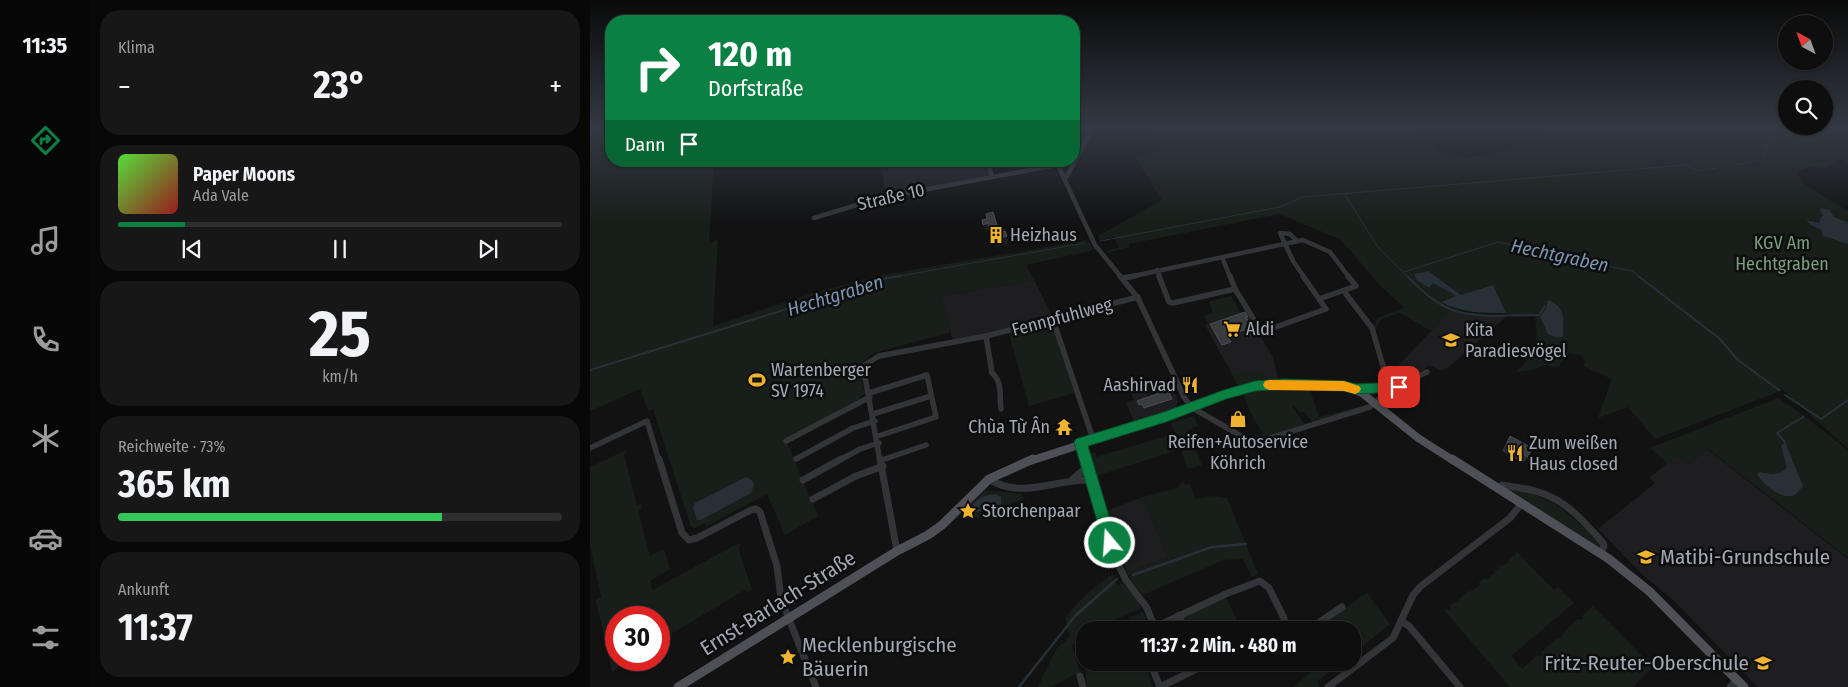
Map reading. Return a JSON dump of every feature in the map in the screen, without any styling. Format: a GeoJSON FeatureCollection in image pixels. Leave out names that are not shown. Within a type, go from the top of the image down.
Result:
{"type":"FeatureCollection","features":[{"type":"Feature","properties":{"kind":"main road","name":"Ernst-Barlach-Straße"},"geometry":{"type":"LineString","coordinates":[[678,687],[897,551],[928,535],[989,480],[1029,460],[1255,386],[1284,384],[1344,386],[1356,389]]}},
{"type":"Feature","properties":{"kind":"main road"},"geometry":{"type":"LineString","coordinates":[[1356,389],[1372,406],[1418,438],[1520,504],[1601,553],[1649,591],[1737,685]]}},
{"type":"Feature","properties":{"kind":"street"},"geometry":{"type":"LineString","coordinates":[[989,167],[992,176]]}},
{"type":"Feature","properties":{"kind":"street","name":"Straße 10"},"geometry":{"type":"LineString","coordinates":[[814,218],[880,198],[1045,167]]}},
{"type":"Feature","properties":{"kind":"street"},"geometry":{"type":"LineString","coordinates":[[1058,167],[1095,244],[1138,297],[1184,397],[1191,407],[1253,443],[1372,406],[1391,387]]}},
{"type":"Feature","properties":{"kind":"street"},"geometry":{"type":"LineString","coordinates":[[1064,177],[1067,176],[1072,167]]}},
{"type":"Feature","properties":{"kind":"street"},"geometry":{"type":"LineString","coordinates":[[1222,257],[1235,289],[1262,330],[1323,310],[1325,307],[1293,261],[1280,235],[1282,232],[1295,237],[1297,241]]}},
{"type":"Feature","properties":{"kind":"street"},"geometry":{"type":"LineString","coordinates":[[1123,278],[1303,240],[1330,252],[1355,285],[1354,288],[1320,299]]}},
{"type":"Feature","properties":{"kind":"street"},"geometry":{"type":"LineString","coordinates":[[1157,270],[1169,302],[1235,289]]}},
{"type":"Feature","properties":{"kind":"street"},"geometry":{"type":"LineString","coordinates":[[1346,294],[1372,328],[1391,387]]}},
{"type":"Feature","properties":{"kind":"street","name":"Fennpfuhlweg"},"geometry":{"type":"LineString","coordinates":[[897,551],[874,418],[862,368],[873,358],[986,336],[1138,297]]}},
{"type":"Feature","properties":{"kind":"street"},"geometry":{"type":"LineString","coordinates":[[1053,320],[1093,439]]}},
{"type":"Feature","properties":{"kind":"street"},"geometry":{"type":"LineString","coordinates":[[986,336],[992,373],[998,378],[1000,384],[998,393],[1001,409]]}},
{"type":"Feature","properties":{"kind":"street"},"geometry":{"type":"LineString","coordinates":[[1356,389],[1408,384],[1427,372]]}},
{"type":"Feature","properties":{"kind":"street"},"geometry":{"type":"LineString","coordinates":[[786,441],[869,395],[927,375],[936,417],[878,440],[803,480]]}},
{"type":"Feature","properties":{"kind":"street"},"geometry":{"type":"LineString","coordinates":[[796,459],[874,418],[932,396]]}},
{"type":"Feature","properties":{"kind":"street"},"geometry":{"type":"LineString","coordinates":[[590,448],[647,421],[682,533],[689,540],[697,538],[756,508],[763,517],[778,566],[781,599],[816,687]]}},
{"type":"Feature","properties":{"kind":"street"},"geometry":{"type":"LineString","coordinates":[[1081,442],[1090,480],[1117,562],[1147,608],[1150,621]]}},
{"type":"Feature","properties":{"kind":"street"},"geometry":{"type":"LineString","coordinates":[[813,499],[882,463],[926,445]]}},
{"type":"Feature","properties":{"kind":"street"},"geometry":{"type":"LineString","coordinates":[[1072,480],[1087,466]]}},
{"type":"Feature","properties":{"kind":"street"},"geometry":{"type":"LineString","coordinates":[[989,480],[999,486],[1039,489],[1072,480],[1090,480]]}},
{"type":"Feature","properties":{"kind":"street"},"geometry":{"type":"LineString","coordinates":[[1498,489],[1502,485],[1532,490],[1552,497],[1568,509],[1602,543],[1604,546],[1601,553]]}},
{"type":"Feature","properties":{"kind":"street"},"geometry":{"type":"LineString","coordinates":[[1328,687],[1393,638],[1413,594],[1510,518],[1520,504]]}},
{"type":"Feature","properties":{"kind":"street"},"geometry":{"type":"LineString","coordinates":[[1167,621],[1260,581],[1269,588],[1284,621]]}},
{"type":"Feature","properties":{"kind":"street"},"geometry":{"type":"LineString","coordinates":[[1321,621],[1342,607]]}},
{"type":"Feature","properties":{"kind":"street"},"geometry":{"type":"LineString","coordinates":[[1179,615],[1181,621]]}},
{"type":"Feature","properties":{"kind":"street"},"geometry":{"type":"LineString","coordinates":[[1401,621],[1409,626],[1460,687]]}},
{"type":"Feature","properties":{"kind":"street"},"geometry":{"type":"LineString","coordinates":[[1154,671],[1160,687],[1188,671]]}},
{"type":"Feature","properties":{"kind":"street"},"geometry":{"type":"LineString","coordinates":[[1080,676],[1083,687]]}},
{"type":"Feature","properties":{"kind":"shaded area"},"geometry":{"type":"Polygon","coordinates":[[[881,167],[987,167],[990,175],[886,196],[881,167]]]}},
{"type":"Feature","properties":{"kind":"shaded area"},"geometry":{"type":"Polygon","coordinates":[[[1821,208],[1830,210],[1834,217],[1848,222],[1848,244],[1823,236],[1821,230],[1806,220],[1820,223],[1820,218],[1823,216],[1821,208]]]}},
{"type":"Feature","properties":{"kind":"shaded area"},"geometry":{"type":"Polygon","coordinates":[[[1428,271],[1461,295],[1493,285],[1506,313],[1464,310],[1441,302],[1456,296],[1433,283],[1429,288],[1417,280],[1414,274],[1428,271]]]}},
{"type":"Feature","properties":{"kind":"shaded area"},"geometry":{"type":"Polygon","coordinates":[[[1034,280],[1053,317],[953,341],[941,296],[1034,280]]]}},
{"type":"Feature","properties":{"kind":"shaded area"},"geometry":{"type":"Polygon","coordinates":[[[1548,300],[1558,306],[1563,314],[1563,336],[1558,338],[1548,334],[1540,316],[1546,309],[1548,300]]]}},
{"type":"Feature","properties":{"kind":"shaded area","name":"Kita Paradiesvögel"},"geometry":{"type":"Polygon","coordinates":[[[1451,310],[1470,315],[1508,315],[1450,366],[1441,371],[1429,365],[1413,378],[1398,366],[1451,310]]]}},
{"type":"Feature","properties":{"kind":"shaded area"},"geometry":{"type":"Polygon","coordinates":[[[1246,312],[1273,357],[1278,379],[1238,385],[1205,325],[1246,312]]]}},
{"type":"Feature","properties":{"kind":"shaded area"},"geometry":{"type":"Polygon","coordinates":[[[1144,388],[1148,396],[1173,388],[1178,401],[1176,408],[1169,412],[1134,422],[1126,403],[1134,400],[1131,393],[1144,388]]]}},
{"type":"Feature","properties":{"kind":"shaded area"},"geometry":{"type":"Polygon","coordinates":[[[1785,442],[1803,486],[1795,495],[1790,496],[1779,494],[1773,490],[1757,474],[1759,472],[1777,474],[1787,467],[1781,446],[1785,442]]]}},
{"type":"Feature","properties":{"kind":"shaded area"},"geometry":{"type":"Polygon","coordinates":[[[1707,449],[1848,559],[1848,687],[1758,687],[1672,599],[1643,575],[1598,529],[1655,483],[1649,478],[1676,456],[1689,464],[1707,449]]]}},
{"type":"Feature","properties":{"kind":"shaded area"},"geometry":{"type":"Polygon","coordinates":[[[746,477],[753,481],[754,485],[751,493],[701,520],[697,520],[693,507],[695,503],[746,477]]]}},
{"type":"Feature","properties":{"kind":"shaded area"},"geometry":{"type":"Polygon","coordinates":[[[995,494],[1001,497],[1001,505],[976,512],[973,504],[983,497],[995,494]]]}},
{"type":"Feature","properties":{"kind":"shaded area"},"geometry":{"type":"Polygon","coordinates":[[[1143,497],[1168,557],[1127,572],[1106,511],[1143,497]]]}},
{"type":"Feature","properties":{"kind":"green space"},"geometry":{"type":"Polygon","coordinates":[[[590,159],[605,159],[605,167],[714,167],[709,244],[718,239],[713,326],[819,291],[883,275],[1087,240],[1095,250],[1026,265],[1034,280],[941,296],[951,332],[874,353],[858,366],[865,394],[860,397],[862,401],[786,440],[818,516],[785,535],[767,494],[707,526],[705,523],[695,528],[691,527],[653,409],[648,411],[640,389],[590,411],[590,159]]]}},
{"type":"Feature","properties":{"kind":"green space","name":"KGV Am Hechtgraben"},"geometry":{"type":"Polygon","coordinates":[[[1136,159],[1840,159],[1828,167],[1820,168],[1813,166],[1797,172],[1797,174],[1805,185],[1848,211],[1848,222],[1834,217],[1830,210],[1820,223],[1808,219],[1828,237],[1848,244],[1848,449],[1783,390],[1655,439],[1628,407],[1598,418],[1612,379],[1583,366],[1586,362],[1580,355],[1568,353],[1559,366],[1555,368],[1545,365],[1532,370],[1516,372],[1529,359],[1535,347],[1535,316],[1486,313],[1506,312],[1461,295],[1428,271],[1429,288],[1433,283],[1456,296],[1441,302],[1456,309],[1467,311],[1451,310],[1431,331],[1400,313],[1380,320],[1375,331],[1373,325],[1375,325],[1377,318],[1404,308],[1377,282],[1341,240],[1280,214],[1129,244],[1129,247],[1108,253],[1106,251],[1119,247],[1114,237],[1100,240],[1098,236],[1162,200],[1136,159]],[[1560,307],[1546,309],[1543,314],[1563,336],[1564,322],[1560,307]]]}},
{"type":"Feature","properties":{"kind":"green space"},"geometry":{"type":"Polygon","coordinates":[[[1840,159],[1848,159],[1848,164],[1840,159]]]}},
{"type":"Feature","properties":{"kind":"green space"},"geometry":{"type":"Polygon","coordinates":[[[1231,296],[1241,313],[1208,324],[1204,316],[1213,313],[1209,301],[1231,296]]]}},
{"type":"Feature","properties":{"kind":"green space"},"geometry":{"type":"Polygon","coordinates":[[[1049,324],[1052,325],[1074,393],[1029,406],[1009,334],[1049,324]]]}},
{"type":"Feature","properties":{"kind":"green space"},"geometry":{"type":"Polygon","coordinates":[[[1252,371],[1254,374],[1262,372],[1266,380],[1238,385],[1232,374],[1252,371]]]}},
{"type":"Feature","properties":{"kind":"green space"},"geometry":{"type":"Polygon","coordinates":[[[1268,387],[1309,387],[1319,417],[1370,405],[1312,422],[1305,412],[1299,412],[1294,405],[1292,407],[1305,424],[1256,439],[1248,437],[1263,434],[1250,412],[1243,392],[1268,387]]]}},
{"type":"Feature","properties":{"kind":"green space"},"geometry":{"type":"Polygon","coordinates":[[[1778,398],[1848,450],[1848,558],[1708,449],[1689,465],[1676,456],[1667,463],[1650,448],[1778,398]]]}},
{"type":"Feature","properties":{"kind":"green space"},"geometry":{"type":"Polygon","coordinates":[[[1194,416],[1198,426],[1188,430],[1202,465],[1188,469],[1171,423],[1194,416]]]}},
{"type":"Feature","properties":{"kind":"green space"},"geometry":{"type":"Polygon","coordinates":[[[1170,435],[1175,451],[1096,476],[1089,454],[1095,452],[1096,457],[1170,435]]]}},
{"type":"Feature","properties":{"kind":"green space"},"geometry":{"type":"Polygon","coordinates":[[[626,450],[627,453],[624,455],[637,506],[641,504],[642,508],[638,510],[650,556],[664,549],[670,569],[650,581],[652,590],[739,543],[740,546],[738,548],[752,590],[746,593],[745,590],[670,634],[670,606],[605,606],[605,640],[596,600],[601,597],[590,545],[590,467],[626,450]]]}},
{"type":"Feature","properties":{"kind":"green space"},"geometry":{"type":"Polygon","coordinates":[[[1183,480],[1185,485],[1190,484],[1196,499],[1212,496],[1227,498],[1258,574],[1252,577],[1243,559],[1223,560],[1143,595],[1130,579],[1127,572],[1168,557],[1143,497],[1177,488],[1183,480]]]}},
{"type":"Feature","properties":{"kind":"green space"},"geometry":{"type":"Polygon","coordinates":[[[1503,487],[1548,500],[1566,512],[1594,537],[1601,546],[1598,548],[1503,487]]]}},
{"type":"Feature","properties":{"kind":"green space"},"geometry":{"type":"Polygon","coordinates":[[[985,490],[1022,494],[1023,500],[1012,503],[1001,513],[987,517],[959,516],[985,490]]]}},
{"type":"Feature","properties":{"kind":"green space"},"geometry":{"type":"Polygon","coordinates":[[[1517,552],[1554,590],[1558,587],[1574,603],[1511,656],[1522,669],[1537,655],[1539,657],[1543,654],[1541,652],[1558,637],[1560,638],[1578,619],[1584,618],[1582,616],[1593,606],[1653,667],[1633,687],[1510,687],[1444,610],[1447,608],[1449,610],[1451,608],[1449,606],[1460,601],[1459,599],[1465,594],[1467,596],[1469,590],[1471,592],[1480,585],[1479,582],[1484,578],[1486,580],[1495,572],[1494,570],[1498,570],[1499,567],[1509,562],[1508,560],[1516,556],[1514,554],[1517,552]]]}},
{"type":"Feature","properties":{"kind":"green space"},"geometry":{"type":"Polygon","coordinates":[[[1113,574],[1117,585],[1123,583],[1137,599],[1141,608],[1113,621],[1076,621],[1076,642],[1072,645],[1076,658],[1076,671],[1080,672],[1050,687],[1038,687],[1057,648],[1070,637],[1065,618],[1100,583],[1113,574]]]}},
{"type":"Feature","properties":{"kind":"green space"},"geometry":{"type":"Polygon","coordinates":[[[1367,593],[1390,624],[1361,648],[1361,621],[1327,621],[1367,593]]]}},
{"type":"Feature","properties":{"kind":"green space"},"geometry":{"type":"Polygon","coordinates":[[[1226,598],[1238,621],[1184,621],[1184,616],[1226,598]]]}},
{"type":"Feature","properties":{"kind":"green space"},"geometry":{"type":"Polygon","coordinates":[[[1143,613],[1146,621],[1130,621],[1129,618],[1143,613]]]}},
{"type":"Feature","properties":{"kind":"green space"},"geometry":{"type":"Polygon","coordinates":[[[1085,671],[1147,671],[1153,687],[1087,687],[1085,671]]]}},
{"type":"Feature","properties":{"kind":"green space"},"geometry":{"type":"Polygon","coordinates":[[[1312,671],[1331,671],[1317,681],[1320,686],[1318,687],[1294,687],[1312,671]]]}},
{"type":"Feature","properties":{"kind":"building"},"geometry":{"type":"Polygon","coordinates":[[[993,212],[999,232],[1005,231],[1007,236],[993,240],[988,223],[983,225],[982,220],[987,219],[986,214],[993,212]]]}},
{"type":"Feature","properties":{"kind":"building","name":"Aldi"},"geometry":{"type":"Polygon","coordinates":[[[1245,312],[1256,334],[1248,336],[1244,330],[1227,336],[1231,342],[1222,345],[1210,324],[1245,312]]]}},
{"type":"Feature","properties":{"kind":"building"},"geometry":{"type":"Polygon","coordinates":[[[1168,390],[1172,399],[1144,408],[1137,401],[1168,390]]]}},
{"type":"Feature","properties":{"kind":"building"},"geometry":{"type":"Polygon","coordinates":[[[1510,436],[1532,448],[1528,457],[1506,445],[1510,436]]]}},
{"type":"Feature","properties":{"kind":"waterway","name":"Hechtgraben"},"geometry":{"type":"LineString","coordinates":[[1735,165],[1763,159]]}},
{"type":"Feature","properties":{"kind":"waterway","name":"Hechtgraben"},"geometry":{"type":"LineString","coordinates":[[1344,194],[1686,165],[1699,171],[1716,168]]}},
{"type":"Feature","properties":{"kind":"waterway","name":"Hechtgraben"},"geometry":{"type":"LineString","coordinates":[[1100,241],[1280,207],[1303,197],[1344,194]]}},
{"type":"Feature","properties":{"kind":"waterway"},"geometry":{"type":"LineString","coordinates":[[1344,194],[1377,246],[1421,290],[1438,303],[1460,312],[1494,316],[1539,315],[1545,306]]}},
{"type":"Feature","properties":{"kind":"waterway","name":"Hechtgraben"},"geometry":{"type":"LineString","coordinates":[[1404,272],[1498,242],[1632,271],[1640,277]]}},
{"type":"Feature","properties":{"kind":"waterway","name":"Hechtgraben"},"geometry":{"type":"LineString","coordinates":[[894,277],[1085,243]]}},
{"type":"Feature","properties":{"kind":"waterway","name":"Hechtgraben"},"geometry":{"type":"LineString","coordinates":[[894,277],[901,276]]}},
{"type":"Feature","properties":{"kind":"waterway","name":"Hechtgraben"},"geometry":{"type":"LineString","coordinates":[[1638,276],[1719,338],[1738,360],[1779,390]]}},
{"type":"Feature","properties":{"kind":"waterway","name":"Hechtgraben"},"geometry":{"type":"LineString","coordinates":[[590,370],[894,277]]}},
{"type":"Feature","properties":{"kind":"waterway"},"geometry":{"type":"LineString","coordinates":[[1785,395],[1821,419],[1848,400]]}},
{"type":"Feature","properties":{"kind":"waterway"},"geometry":{"type":"LineString","coordinates":[[1785,442],[1777,433],[1803,417]]}},
{"type":"Feature","properties":{"kind":"waterway"},"geometry":{"type":"LineString","coordinates":[[1133,575],[1212,547],[1246,544]]}},
{"type":"Feature","properties":{"kind":"waterway"},"geometry":{"type":"LineString","coordinates":[[1019,687],[1075,616],[1117,579]]}},
{"type":"Feature","properties":{"kind":"slow traffic"},"geometry":{"type":"LineString","coordinates":[[1269,385],[1344,386],[1355,389]]}},
{"type":"Feature","properties":{"kind":"place","name":"Heizhaus"},"geometry":{"type":"Point","coordinates":[996,235]}},
{"type":"Feature","properties":{"kind":"place","name":"Aldi"},"geometry":{"type":"Point","coordinates":[1232,329]}},
{"type":"Feature","properties":{"kind":"place","name":"Kita Paradiesvögel"},"geometry":{"type":"Point","coordinates":[1451,340]}},
{"type":"Feature","properties":{"kind":"place","name":"Wartenberger SV 1974"},"geometry":{"type":"Point","coordinates":[757,380]}},
{"type":"Feature","properties":{"kind":"place","name":"Aashirvad"},"geometry":{"type":"Point","coordinates":[1190,385]}},
{"type":"Feature","properties":{"kind":"place","name":"Reifen+Autoservice Köhrich"},"geometry":{"type":"Point","coordinates":[1238,419]}},
{"type":"Feature","properties":{"kind":"place","name":"Chùa Từ Ân"},"geometry":{"type":"Point","coordinates":[1064,427]}},
{"type":"Feature","properties":{"kind":"place","name":"Zum weißen Haus closed"},"geometry":{"type":"Point","coordinates":[1515,453]}},
{"type":"Feature","properties":{"kind":"place","name":"Storchenpaar"},"geometry":{"type":"Point","coordinates":[968,511]}},
{"type":"Feature","properties":{"kind":"place","name":"Matibi-Grundschule"},"geometry":{"type":"Point","coordinates":[1646,557]}},
{"type":"Feature","properties":{"kind":"place","name":"Mecklenburgische Bäuerin"},"geometry":{"type":"Point","coordinates":[788,657]}},
{"type":"Feature","properties":{"kind":"place","name":"Fritz-Reuter-Oberschule"},"geometry":{"type":"Point","coordinates":[1763,663]}},
{"type":"Feature","properties":{"kind":"route"},"geometry":{"type":"LineString","coordinates":[[1110,543],[1090,480],[1081,442],[1166,417],[1224,394],[1255,386],[1284,384],[1344,386],[1356,389],[1399,387]]}}]}
